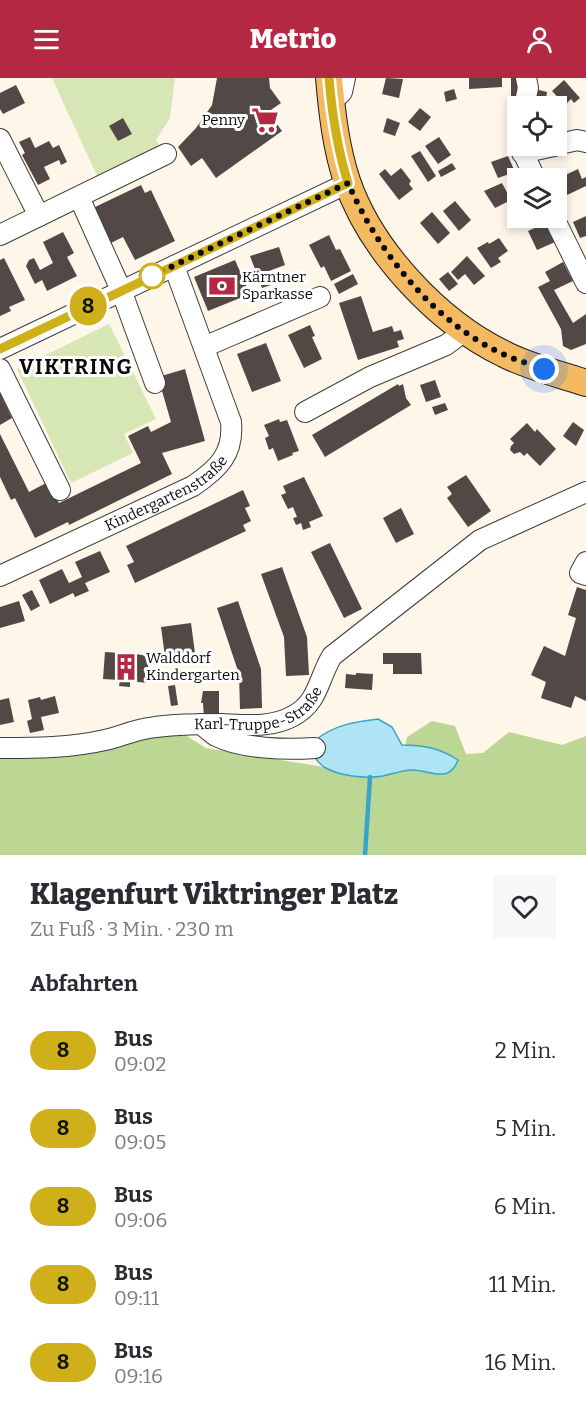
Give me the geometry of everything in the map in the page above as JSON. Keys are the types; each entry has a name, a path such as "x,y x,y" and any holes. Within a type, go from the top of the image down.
{"main road":[{"path":"330,90 340,156 348,183 361,213 399,270 440,311 465,331 506,355 585,381"}],"street":[{"path":"330,90 342,92 345,78"},
{"path":"526,78 528,88 526,96"},
{"path":"0,139 39,216"},
{"path":"567,143 586,142"},
{"path":"0,235 166,154"},
{"path":"0,349 348,183"},
{"path":"79,197 121,290 155,383"},
{"path":"559,228 586,283"},
{"name":"Kindergartenstraße","path":"0,576 193,486 219,464 230,448 231,422 174,266"},
{"path":"204,347 320,297"},
{"path":"305,412 370,377 446,345 465,331"},
{"path":"0,369 60,490"},
{"name":"Karl-Truppe-Straße","path":"0,748 47,748 104,741 147,728 201,724 264,724 279,722 294,716 306,707 316,694 326,665 332,656 480,540 586,492"},
{"path":"586,562 580,573 586,575"},
{"path":"201,724 216,736 242,744 293,750 315,748"}],"green space":[{"path":"52,78 175,78 170,118 156,140 162,153 98,178"},
{"path":"109,324 156,419 124,434 133,453 71,483 17,369"},
{"path":"432,721 455,726 466,754 483,753 509,732 562,745 586,736 586,855 0,855 0,758 40,757 179,731 206,748 324,767 343,774 401,764 407,737"}],"water":[{"path":"378,719 392,727 402,745 438,750 458,760 454,768 444,774 410,770 376,777 360,777 330,770 314,757 314,741 329,731 360,721"}],"building":[{"path":"217,78 269,78 270,88 281,103 268,112 282,131 216,178 202,158 191,166 178,147 196,128 212,105"},
{"path":"386,78 403,79 399,98 382,94"},
{"path":"469,78 502,78 502,87 469,89"},
{"path":"511,78 521,78 520,96 511,96"},
{"path":"564,80 580,98 574,103 571,99 567,103 567,96 557,96 552,91"},
{"path":"16,85 25,103 3,114 0,109 0,93"},
{"path":"454,89 457,99 446,102 444,92"},
{"path":"535,89 547,92 546,96 534,96"},
{"path":"420,108 431,117 420,131 408,122"},
{"path":"123,118 132,134 118,141 109,126"},
{"path":"387,118 400,123 395,136 383,132"},
{"path":"30,137 35,148 49,141 53,148 59,145 67,162 61,165 59,160 44,167 50,179 38,185 22,155 25,153 19,142"},
{"path":"439,137 451,155 438,164 425,146"},
{"path":"420,151 436,176 428,182 411,156"},
{"path":"508,156 513,168 507,168 507,175 498,178 491,162"},
{"path":"452,163 456,169 441,177 438,171"},
{"path":"401,168 411,181 409,184 413,189 399,200 379,174 385,169 391,176"},
{"path":"578,169 582,179 586,177 586,186 567,195 567,174"},
{"path":"502,183 507,192 507,202 495,208 484,191"},
{"path":"141,185 145,193 151,190 175,241 135,260 123,237 111,243 93,208"},
{"path":"455,201 471,220 459,231 443,211"},
{"path":"432,212 450,233 438,244 420,223"},
{"path":"586,216 586,236 580,238 573,222"},
{"path":"535,228 548,228 555,242 537,250 528,231"},
{"path":"63,232 74,253 67,257 77,276 47,291 42,280 35,284 26,266 29,260 34,258 40,270 53,263 43,242"},
{"path":"329,235 336,250 340,249 351,271 331,281 324,266 321,268 309,245"},
{"path":"499,238 508,251 498,258 501,262 491,268 477,248"},
{"path":"279,247 285,265 269,271 274,284 262,288 250,256"},
{"path":"467,256 485,276 474,285 465,274 458,280 451,272"},
{"path":"4,258 25,300 9,307 11,311 0,316 0,260"},
{"name":"Kärntner Sparkasse","path":"235,260 250,294 208,311 194,277"},
{"path":"563,262 573,281 554,290 573,323 586,314 586,344 571,350 563,346 561,329 538,287 550,281 545,272"},
{"path":"448,272 458,284 449,291 439,279"},
{"path":"353,274 358,284 339,294 334,284"},
{"path":"361,296 373,332 392,326 394,332 401,330 404,339 397,341 399,347 358,360 339,303"},
{"path":"310,325 315,336 312,337 322,359 304,368 288,335"},
{"path":"266,343 281,381 252,392 237,354"},
{"path":"185,369 205,441 162,453 172,474 69,525 68,522 35,538 15,498 11,500 0,477 0,434 29,492 48,482 59,503 141,463 128,436 148,426 151,432 171,422 158,377"},
{"path":"435,380 441,397 426,402 420,385"},
{"path":"398,384 399,386 403,384 406,398 411,405 325,457 312,435"},
{"path":"0,393 12,418 0,425"},
{"path":"445,403 448,410 435,415 432,407"},
{"path":"279,419 280,422 287,420 299,451 278,461 273,448 269,450 265,438 269,436 264,425"},
{"path":"573,422 584,430 576,446 563,436"},
{"path":"527,423 535,432 537,429 556,449 540,466 527,453 524,456 520,452 514,454 510,450 514,443 510,439"},
{"path":"466,475 491,511 468,527 447,498 452,494 447,487"},
{"path":"304,477 323,516 309,522 311,527 303,530 301,523 296,525 293,518 297,517 293,507 288,509 281,495 286,493 283,486"},
{"path":"243,490 250,506 245,508 251,521 243,525 246,531 135,583 127,565 134,562 126,546"},
{"path":"401,508 414,534 396,543 383,518"},
{"path":"330,543 362,609 344,618 311,552"},
{"path":"100,551 110,572 85,583 89,591 75,597 73,593 50,604 39,580 62,569 69,583 82,577 75,562"},
{"path":"282,567 307,637 309,675 286,676 284,637 261,574"},
{"path":"577,587 586,590 586,701 575,696 571,708 541,698 546,682 531,675 544,646 565,656 576,618 568,615"},
{"path":"32,590 40,606 31,611 22,595"},
{"path":"19,601 25,621 0,628 0,607"},
{"path":"238,601 261,669 262,708 240,709 239,674 217,608"},
{"path":"191,623 195,653 165,657 161,627"},
{"name":"Walddorf Kindergarten","path":"105,652 149,656 147,683 130,681 130,687 119,686 120,680 103,679"},
{"path":"383,653 421,653 422,674 393,674 393,664 383,664"},
{"path":"356,673 373,674 372,690 345,688 346,674 356,675"},
{"path":"175,685 178,705 171,706 168,686"},
{"path":"203,691 219,691 219,717 204,718 203,703 201,703"},
{"path":"55,696 59,713 41,717 44,730 30,733 27,721 32,719 28,700 40,697 41,700"},
{"path":"9,698 14,722 0,725 0,700"}],"waterway":[{"path":"365,855 370,777"}],"bus line":[{"name":"8","path":"0,349 348,183 332,113 329,78"}],"place":[{"name":"Penny","path":"265,120"},
{"name":"Kärntner Sparkasse","path":"222,286"},
{"name":"Walddorf Kindergarten","path":"126,667"}],"district":[{"name":"VIKTRING","path":"76,367"}],"route":[{"path":"152,276 348,183 361,213 378,241 413,286 440,311 485,344 506,355 544,369"}]}
